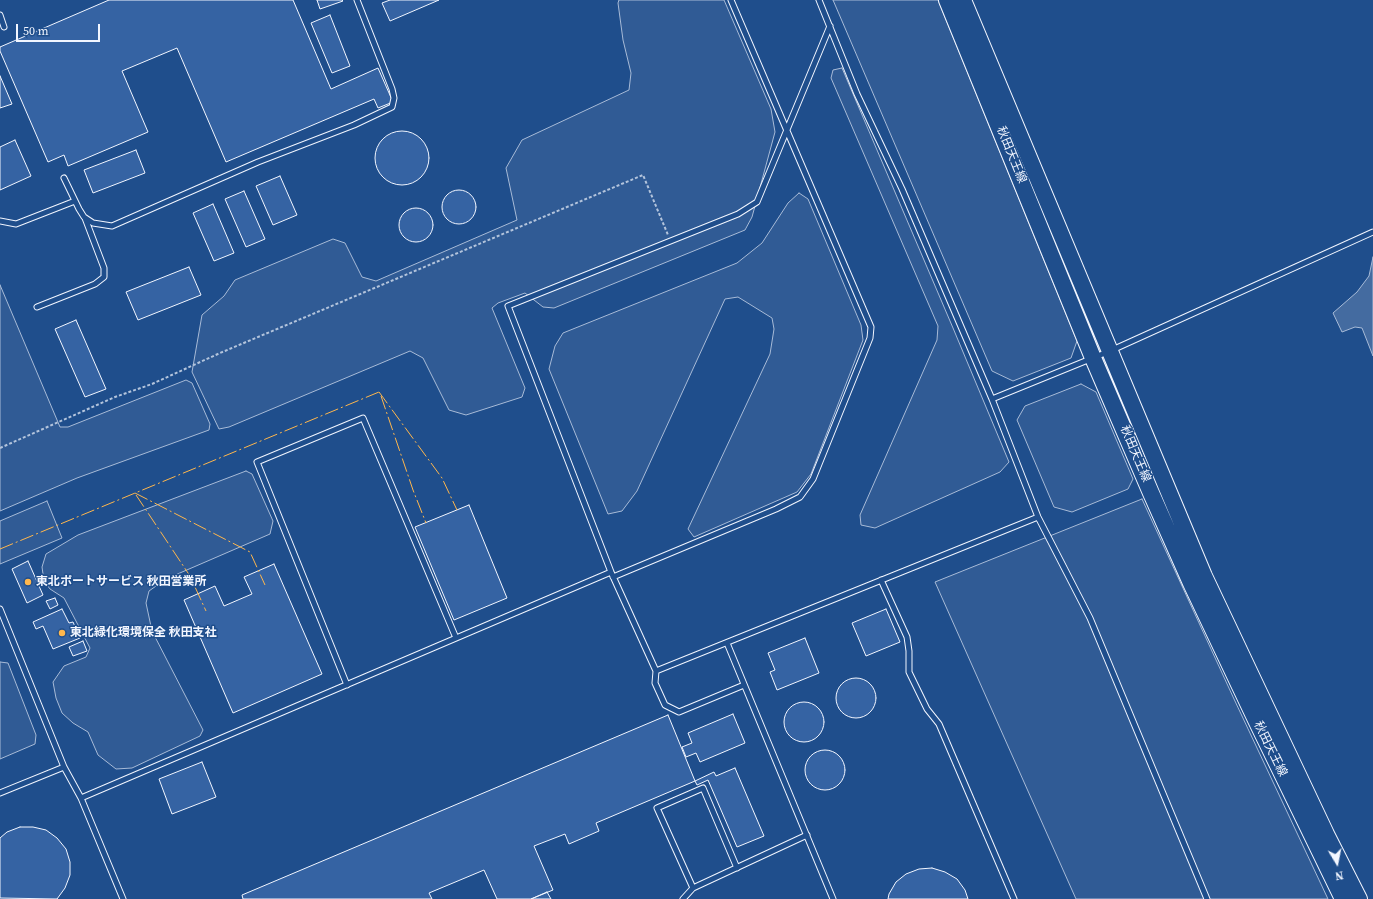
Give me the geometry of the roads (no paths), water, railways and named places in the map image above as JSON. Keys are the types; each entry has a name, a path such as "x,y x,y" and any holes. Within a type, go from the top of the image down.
{"main road":[{"name":"秋田天王線","path":"947,0 1093,358 1191,583 1343,899"},
{"name":"秋田天王線","path":"963,0 1204,576 1300,780 1359,899"}],"lane":[{"path":"84,217 93,223 112,226 258,162 354,125 392,107 394,98 392,89 357,0"},
{"path":"81,798 456,638 776,509 800,497 813,479 870,338 871,327 731,0"},
{"path":"819,0 858,94 902,189 992,399 1038,517 1090,618 1207,899"},
{"path":"0,15 4,27"},
{"path":"744,685 679,712 665,705 655,682 656,671 612,575 508,306 738,214 757,202 830,26"},
{"path":"37,307 95,284 104,278 104,268 84,217 64,178"},
{"path":"0,221 16,224 75,201"},
{"path":"992,399 1110,351 1373,232"},
{"path":"347,685 257,462 363,418 456,638"},
{"path":"656,671 1038,517"},
{"path":"882,580 907,637 909,672 927,709 939,724 1014,899"},
{"path":"0,609 64,767 81,798 124,899"},
{"path":"727,643 833,899"},
{"path":"0,793 64,767"},
{"path":"693,888 657,808 703,788 738,868"},
{"path":"683,899 693,888 807,835"}],"place":[{"name":"東北ポートサービス 秋田営業所","path":"28,582"},
{"name":"東北緑化環境保全 秋田支社","path":"62,633"}]}
